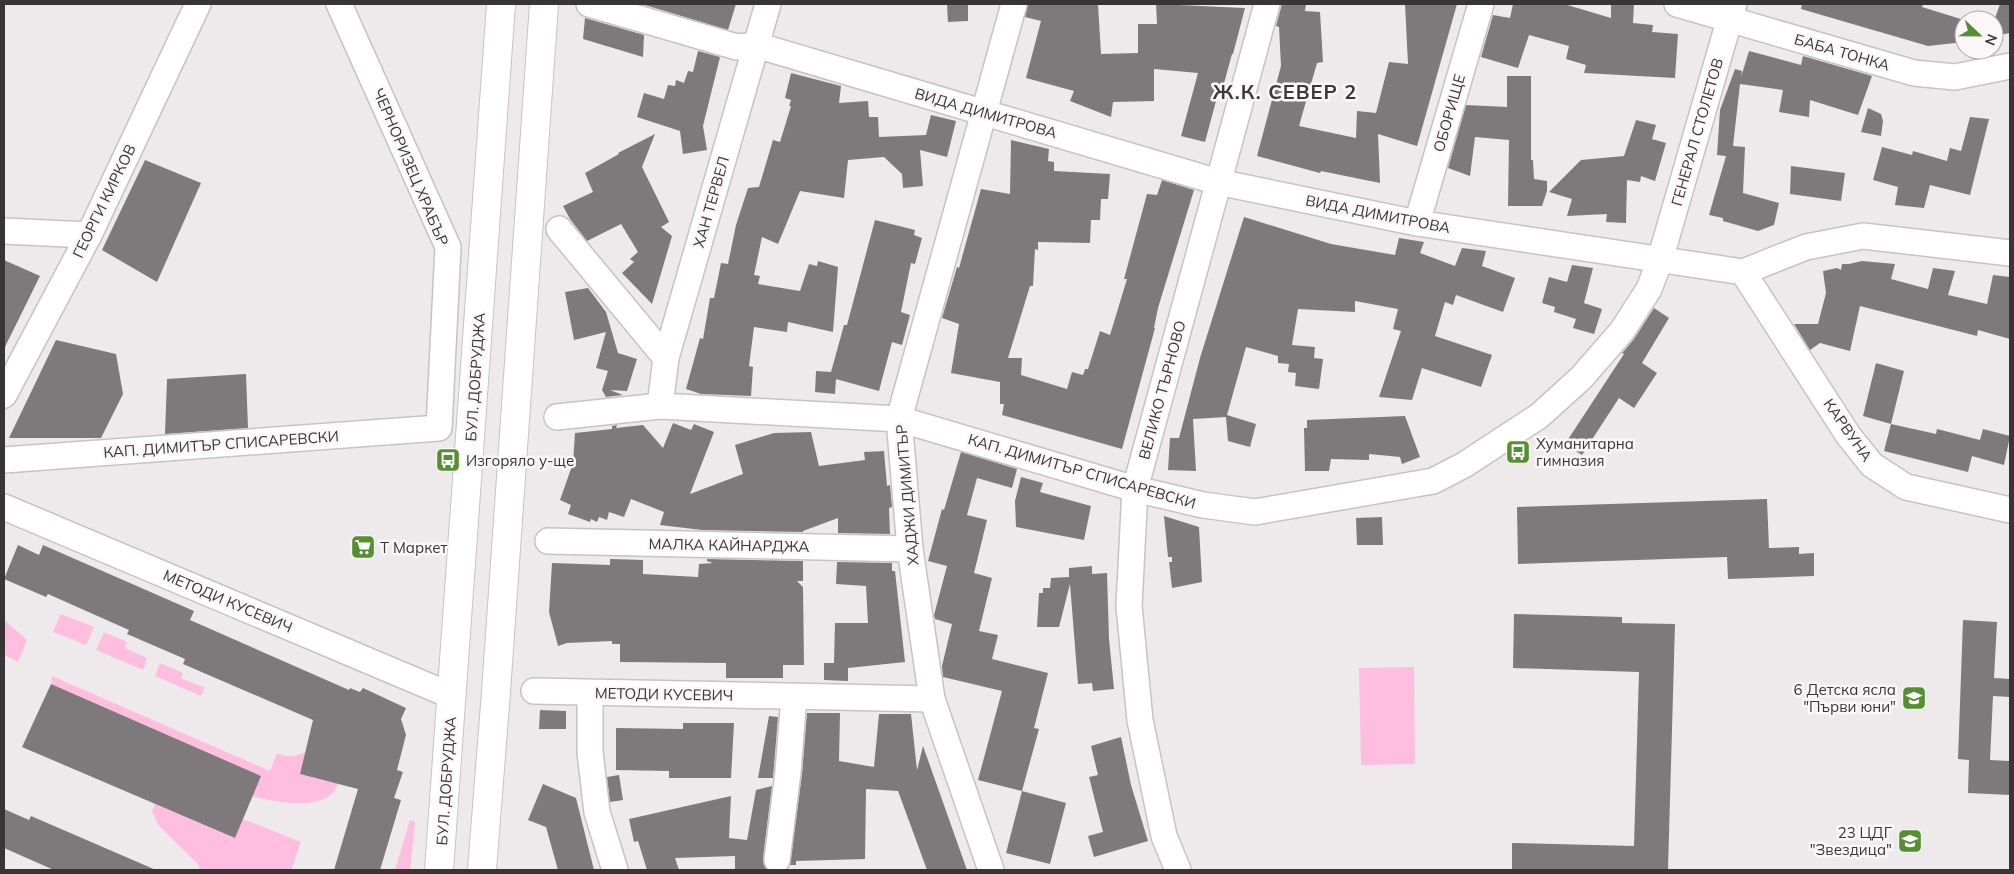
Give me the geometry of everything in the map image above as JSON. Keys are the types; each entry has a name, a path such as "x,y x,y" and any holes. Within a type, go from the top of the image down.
{"main road":[{"path":"482,870 497,682 544,4"},
{"name":"БУЛ. ДОБРУДЖА","path":"439,870 499,10"}],"street":[{"name":"ГЕОРГИ КИРКОВ","path":"4,396 89,235 198,4"},
{"name":"ЧЕРНОРИЗЕЦ ХРАБЪР","path":"339,4 448,247 439,428"},
{"path":"589,4 737,47 756,46"},
{"name":"ХАН ТЕРВЕЛ","path":"660,406 666,358 768,4"},
{"name":"ХАДЖИ ДИМИТЪР","path":"991,870 932,698 910,548 899,419 1014,4"},
{"name":"ВЕЛИКО ТЪРНОВО","path":"1178,870 1164,836 1140,720 1129,606 1135,489 1267,4"},
{"name":"ОБОРИЩЕ","path":"1417,223 1481,4"},
{"name":"БАБА ТОНКА","path":"1677,4 1731,11 1914,73 1955,77 2010,66"},
{"name":"ГЕНЕРАЛ СТОЛЕТОВ","path":"1660,260 1731,11"},
{"name":"ВИДА ДИМИТРОВА","path":"756,46 1218,182 1417,223 1744,272"},
{"path":"559,229 666,358"},
{"path":"4,231 89,235"},
{"path":"1744,272 1806,247 1863,236 2010,254"},
{"name":"КАП. ДИМИТЪР СПИСАРЕВСКИ","path":"557,417 660,406 899,419 1135,489 1202,505 1255,512 1433,482 1464,465 1539,416 1581,378 1622,331 1650,289 1660,260"},
{"name":"КАРВУНА","path":"1744,272 1848,436 1872,466 1906,487 2010,510"},
{"name":"КАП. ДИМИТЪР СПИСАРЕВСКИ","path":"4,460 439,428"},
{"name":"МЕТОДИ КУСЕВИЧ","path":"4,506 452,696"},
{"name":"МАЛКА КАЙНАРДЖА","path":"548,540 910,548"},
{"name":"МЕТОДИ КУСЕВИЧ","path":"534,691 932,698"},
{"path":"590,693 590,752 598,812 615,870"},
{"path":"777,860 788,772 794,696"}],"shaded area":[{"path":"61,614 94,627 86,645 53,632"},
{"path":"4,620 27,640 18,662 4,655"},
{"path":"104,632 127,642 125,648 147,658 143,670 96,650"},
{"path":"160,663 183,673 181,678 205,688 201,696 155,676"},
{"path":"1414,667 1415,764 1361,765 1359,668"},
{"path":"52,676 270,771 277,753 292,756 306,752 300,774 331,782 346,756 339,783 328,797 308,803 272,801 252,796 260,776 51,684"},
{"path":"155,804 235,838 243,819 301,842 291,870 200,870 197,863 159,826 152,811"},
{"path":"410,820 415,822 410,870 395,870"}],"building":[{"path":"645,4 736,4 728,30"},
{"path":"947,4 968,4 968,21 948,22"},
{"path":"1028,4 1098,4 1101,54 1138,53 1138,24 1157,24 1156,4 1245,8 1233,54 1223,87 1220,86 1205,142 1181,136 1198,73 1154,69 1154,101 1113,102 1111,117 1070,101 1074,91 1026,78 1041,21 1025,17"},
{"path":"1282,4 1306,4 1305,11 1320,12 1323,62 1317,63 1299,126 1356,138 1357,111 1376,113 1389,62 1408,64 1405,4 1457,4 1417,146 1378,134 1380,183 1321,171 1320,173 1257,156 1281,66 1279,27 1276,26"},
{"path":"1513,4 1564,4 1611,18 1611,4 1634,4 1633,23 1653,25 1652,32 1678,34 1675,78 1584,73 1586,65 1566,59 1569,46 1529,35 1518,68 1481,57 1493,15 1510,18"},
{"path":"1802,4 1923,4 1922,7 1954,17 1954,43 1928,46 1801,9"},
{"path":"2000,4 2010,4 2010,33 2004,34 2004,10 1998,10"},
{"path":"585,18 644,35 643,57 583,39"},
{"path":"698,51 720,57 703,126 707,150 683,154 680,131 637,117 644,93 664,99 668,85 675,86 676,80 684,83 688,71 693,72"},
{"path":"1749,51 1801,65 1803,56 1872,76 1858,115 1810,100 1809,117 1779,112 1783,90 1740,84 1733,146 1745,147 1743,193 1779,203 1774,225 1758,231 1709,215 1726,156 1717,155 1720,110 1735,69 1742,71 1741,77"},
{"path":"791,73 841,86 839,103 868,101 869,117 878,117 879,137 926,135 931,115 956,121 947,157 920,150 923,186 903,188 902,174 884,157 848,160 844,198 800,191 778,244 762,237 754,275 760,276 758,284 800,291 809,264 817,266 818,261 838,267 833,332 788,322 787,332 754,327 749,366 753,367 751,396 701,394 686,389 700,338 703,339 710,298 714,298 721,263 728,264 736,225 748,188 759,187 773,140 780,142 791,106 789,106 791,100 785,98"},
{"path":"1507,76 1531,76 1531,160 1533,160 1534,179 1547,181 1547,191 1542,206 1508,206 1509,140 1475,137 1470,176 1448,168 1466,105 1507,107"},
{"path":"1868,108 1881,114 1883,121 1881,136 1861,132"},
{"path":"1970,117 1989,119 1970,195 1930,185 1924,208 1895,205 1898,187 1873,180 1882,147 1912,155 1913,151 1947,161 1950,148 1961,151"},
{"path":"1636,120 1656,125 1652,139 1666,143 1655,181 1641,176 1640,182 1627,180 1626,223 1606,222 1607,214 1567,216 1572,199 1549,192 1581,160 1624,156"},
{"path":"655,134 642,167 669,222 661,227 672,236 652,304 622,273 634,262 630,259 638,252 621,224 587,241 570,219 563,206 593,192 585,173"},
{"path":"1011,140 1049,149 1048,161 1054,162 1054,171 1110,174 1108,199 1101,199 1100,220 1091,220 1090,243 1038,242 1038,250 1035,249 1033,286 1030,286 1008,358 1022,358 1021,375 1067,389 1072,372 1083,375 1085,369 1088,369 1100,331 1110,335 1127,279 1124,279 1147,194 1157,195 1162,180 1194,190 1158,308 1155,328 1122,449 1002,415 1004,404 1000,404 1000,382 951,373 959,324 942,318 957,267 959,268 981,189 1010,194"},
{"path":"145,160 201,183 157,282 102,250"},
{"path":"1791,166 1845,173 1841,201 1790,194"},
{"path":"1244,217 1331,244 1395,255 1399,238 1424,242 1420,253 1455,266 1462,248 1486,251 1482,266 1515,278 1503,312 1456,295 1453,305 1445,302 1435,336 1492,355 1481,387 1422,368 1412,400 1379,397 1401,331 1393,329 1398,309 1355,301 1355,312 1298,309 1292,345 1315,347 1314,358 1323,359 1319,389 1295,386 1296,373 1288,372 1289,364 1278,363 1278,356 1246,347 1227,415 1256,424 1250,447 1228,441 1226,417 1193,419 1196,471 1168,470 1170,438 1179,438 1200,358"},
{"path":"875,220 915,230 914,235 922,238 915,264 911,263 901,312 910,315 902,345 892,342 879,391 836,379 835,394 815,392 816,371 831,372 844,325 847,325"},
{"path":"4,260 40,276 4,349"},
{"path":"1862,261 1895,264 1891,279 1928,289 1933,268 1955,271 1948,295 1987,304 1993,275 2010,277 2010,339 1978,330 1977,336 1860,306 1850,351 1820,343 1810,350 1794,324 1818,324 1826,293 1823,271 1837,268 1841,270 1842,264"},
{"path":"1572,265 1593,268 1584,303 1602,309 1594,334 1573,328 1576,319 1554,312 1555,307 1542,303 1549,277 1567,282"},
{"path":"588,288 606,312 618,353 637,359 627,391 610,390 623,395 606,397 602,390 608,371 596,368 606,332 574,340 565,292"},
{"path":"1654,308 1669,318 1642,363 1657,373 1634,408 1619,398 1582,455 1565,444 1624,354 1622,353 1634,339"},
{"path":"56,340 116,354 123,394 101,438 9,438"},
{"path":"1876,363 1904,371 1891,424 1863,416"},
{"path":"246,374 248,428 165,434 167,379"},
{"path":"1405,416 1420,457 1402,464 1400,457 1369,454 1369,460 1331,459 1329,471 1305,471 1304,428 1307,428 1307,420"},
{"path":"673,423 691,430 694,424 714,432 690,494 743,474 735,445 774,433 811,432 819,466 865,460 864,452 884,451 887,486 890,485 892,507 889,508 890,534 838,533 838,518 803,532 702,530 660,525 664,512 631,499 624,517 609,512 607,520 599,517 597,522 591,519 590,522 568,514 571,505 560,500 573,463 575,433 612,429 612,426 617,425 616,428 643,425 663,448"},
{"path":"1891,424 1936,434 1937,429 1980,440 1983,429 2010,436 2004,465 1972,456 1968,472 1884,451"},
{"path":"961,452 1017,469 1012,488 977,478 967,515 987,520 974,573 992,578 979,631 998,635 992,659 1048,673 1034,728 1039,729 1022,791 978,780 1002,691 943,677 942,666 952,624 935,619 934,615 947,566 928,561 942,509 944,510"},
{"path":"1021,477 1043,483 1040,492 1091,506 1084,540 1016,527 1015,501"},
{"path":"1767,499 1769,548 1799,547 1799,554 1814,553 1814,576 1728,579 1727,557 1518,564 1517,507"},
{"path":"1164,516 1199,527 1202,582 1172,588 1169,562 1172,562 1172,557 1168,557"},
{"path":"1382,517 1383,545 1357,545 1356,518"},
{"path":"18,545 39,555 43,545 194,611 190,620 349,690 350,688 360,692 363,688 406,708 401,719 406,735 397,770 403,772 394,798 401,800 380,870 334,870 358,789 300,774 313,720 183,664 185,659 127,634 129,630 48,594 46,597 4,579"},
{"path":"610,559 643,560 643,574 698,577 699,564 713,563 707,561 707,559 803,561 803,581 797,581 803,587 804,665 783,665 783,678 726,678 726,663 620,662 620,644 612,644 612,641 567,643 558,646 549,612 552,563 610,565"},
{"path":"837,562 892,563 892,571 895,571 905,662 848,668 848,681 824,680 824,663 834,663 835,623 868,623 866,586 836,584"},
{"path":"1092,566 1092,574 1107,573 1109,639 1114,689 1093,691 1092,683 1078,684 1070,584 1059,627 1037,627 1039,593 1043,593 1043,588 1050,588 1051,578 1069,577 1069,568"},
{"path":"1514,614 1622,617 1622,623 1675,624 1668,870 1512,870 1512,843 1634,846 1639,672 1513,668"},
{"path":"1963,620 1997,622 1994,678 2010,679 2010,697 1993,696 1990,760 2010,761 2010,795 1968,793 1969,760 1958,759"},
{"path":"51,684 261,776 235,838 22,747"},
{"path":"540,710 566,711 566,729 539,729"},
{"path":"807,713 840,713 839,761 874,767 879,714 911,714 917,770 923,746 967,870 927,870 898,791 866,789 865,859 796,861 796,865 790,865 802,774"},
{"path":"769,716 778,717 773,778 758,778"},
{"path":"683,723 734,723 731,778 669,778 669,771 616,770 616,728 683,729"},
{"path":"1121,737 1131,785 1148,841 1094,857 1088,836 1103,832 1089,777 1098,775 1091,746"},
{"path":"619,775 623,800 610,802 607,777"},
{"path":"543,784 576,798 594,870 558,870 546,827 528,820"},
{"path":"772,786 763,858 767,870 735,870 735,856 675,858 679,870 647,870 638,841 634,842 629,819 731,796 729,838 747,840 756,790"},
{"path":"1022,791 1066,803 1050,864 1006,853"},
{"path":"4,809 29,820 31,816 156,870 54,870 4,848"}],"place":[{"name":"Хуманитарна гимназия","path":"1518,452"},
{"name":"Изгоряло у-ще","path":"448,460"},
{"name":"Т Маркет","path":"363,547"},
{"name":"6 Детска ясла \"Първи юни\"","path":"1914,698"},
{"name":"23 ЦДГ \"Звездица\"","path":"1910,841"}],"district":[{"name":"Ж.К. СЕВЕР 2","path":"1285,91"}]}
